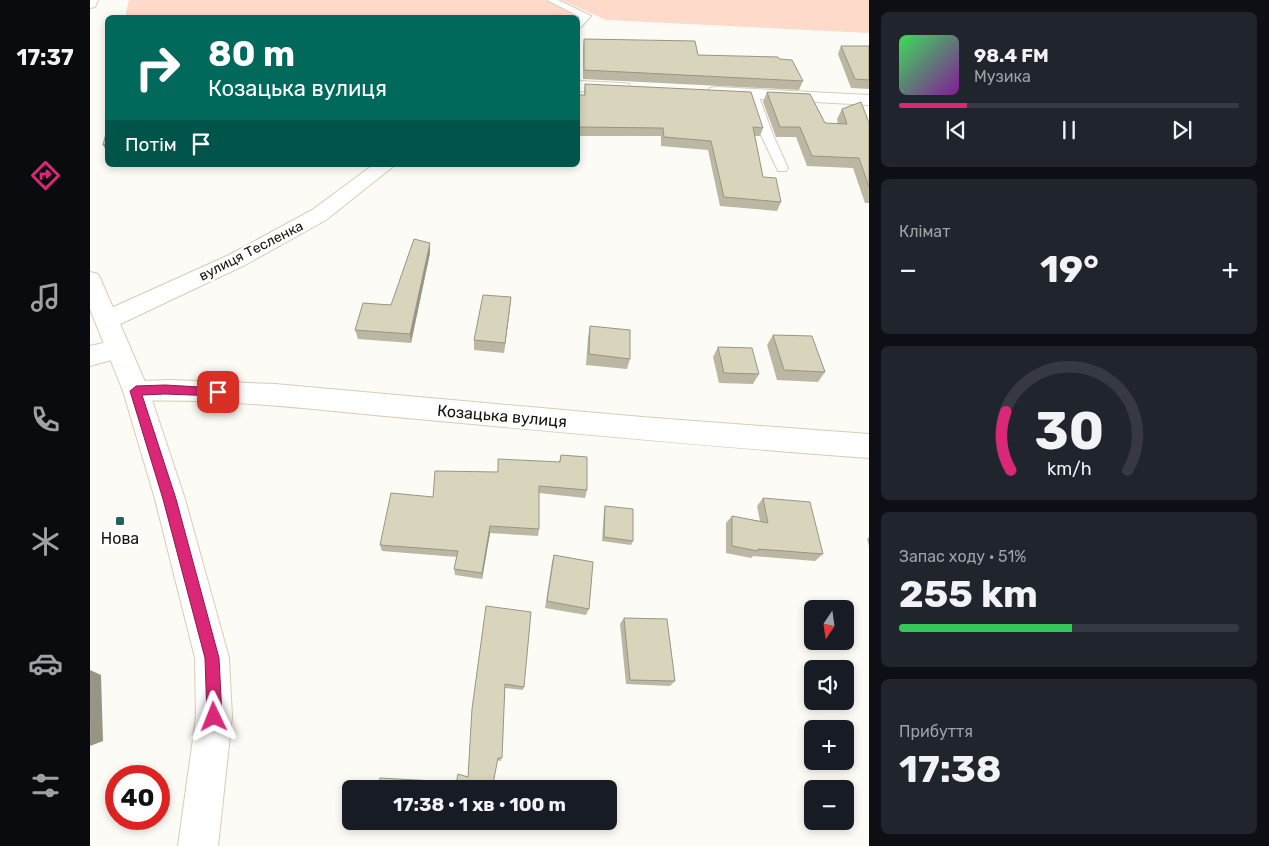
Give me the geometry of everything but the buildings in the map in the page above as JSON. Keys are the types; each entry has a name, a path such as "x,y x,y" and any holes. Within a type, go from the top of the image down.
{"street":[{"path":"90,4 91,0"},
{"path":"580,86 636,88"},
{"path":"704,91 869,100"},
{"name":"вулиця Тесленка","path":"107,320 238,260 319,215 382,167"},
{"path":"90,280 107,320 104,352 136,391 170,499 212,658 214,717 198,846"},
{"name":"Козацька вулиця","path":"136,391 165,389 253,394 869,446"}],"lane":[{"path":"551,0 586,16 580,23"},
{"path":"753,94 767,135 782,168"}],"shaded area":[{"path":"129,0 544,0 573,15 125,15"},
{"path":"561,0 869,0 869,33 606,20"}],"place":[{"name":"Нова","path":"120,521"}],"route":[{"path":"214,717 212,658 170,499 136,391 165,389 218,392"}]}
